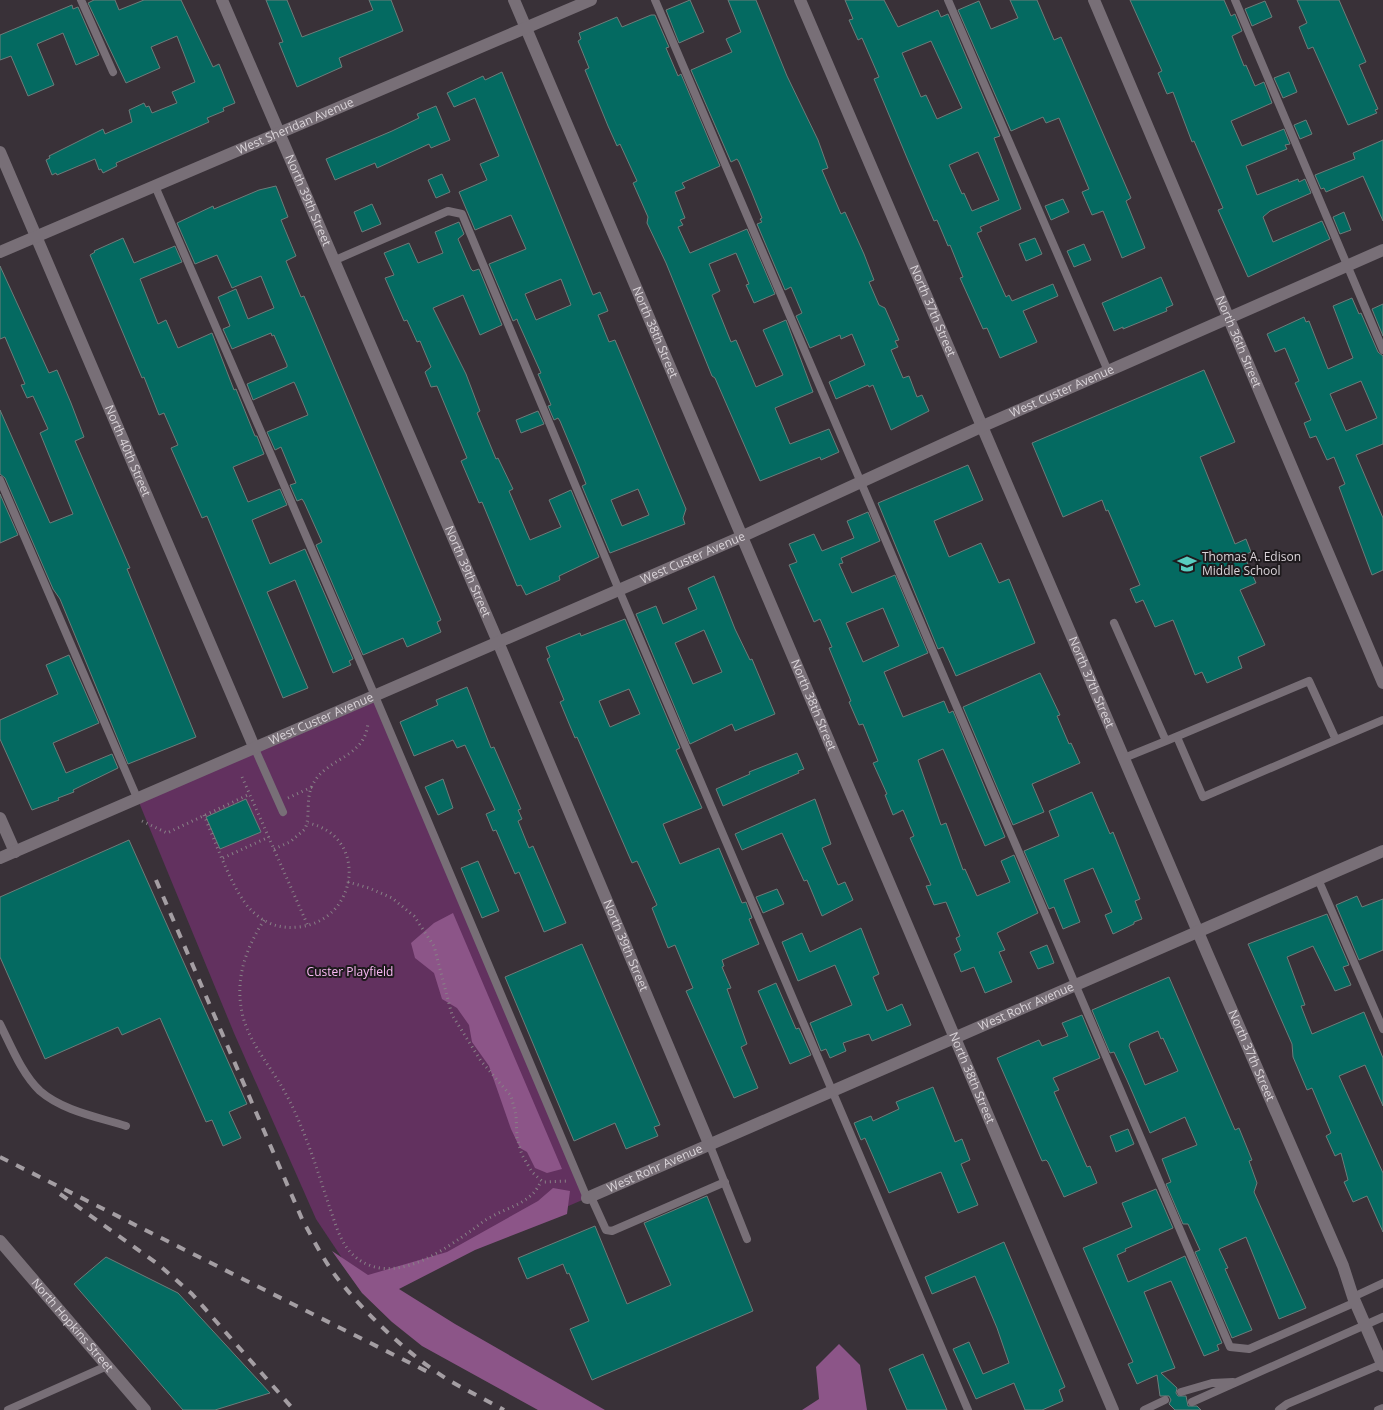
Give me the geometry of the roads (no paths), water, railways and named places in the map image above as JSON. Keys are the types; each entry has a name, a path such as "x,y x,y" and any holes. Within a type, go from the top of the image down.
{"street":[{"name":"North 39th Street","path":"222,0 498,642 710,1146"},
{"name":"North 38th Street","path":"514,0 1113,1410"},
{"name":"West Sheridan Avenue","path":"0,252 591,0"},
{"name":"North 37th Street","path":"800,0 1343,1266 1354,1299 1382,1365"},
{"name":"North 36th Street","path":"1094,0 1383,683"},
{"name":"North 40th Street","path":"0,152 255,749"},
{"name":"West Custer Avenue","path":"0,858 138,800 741,537 983,426 1383,250"},
{"path":"0,818 15,852"},
{"name":"West Rohr Avenue","path":"589,1198 1383,851"},
{"name":"North Hopkins Street","path":"0,1241 145,1410"}],"lane":[{"path":"81,0 113,72"},
{"path":"655,0 1230,1347 1249,1349 1354,1299 1383,1283"},
{"path":"948,0 1108,371"},
{"path":"1235,0 1383,350"},
{"path":"155,186 375,696 579,1178 606,1230 612,1231 724,1182"},
{"path":"333,261 448,211 462,214 619,590 968,1410"},
{"path":"0,480 138,800"},
{"path":"1114,623 1166,741"},
{"path":"1124,758 1309,681 1336,740"},
{"path":"1177,737 1203,797 1383,720"},
{"path":"255,749 283,812"},
{"path":"1318,879 1383,1029"},
{"path":"0,1024 24,1071 40,1091 62,1106 126,1126"},
{"path":"710,1146 747,1239"},
{"path":"1192,1402 1383,1317"},
{"path":"1279,1410 1286,1404 1382,1365"},
{"path":"8,1410 107,1366"},
{"path":"1181,1392 1212,1383 1237,1382"},
{"path":"1144,1410 1165,1400"},
{"path":"1378,1410 1383,1408"}],"railway":[{"path":"156,880 302,1219 320,1253 342,1284 366,1311 406,1349 450,1381 504,1410"},
{"path":"0,1157 432,1374"},
{"path":"60,1194 158,1264 192,1294 294,1410"}],"place":[{"name":"Thomas A. Edison Middle School","path":"1187,564"}],"park label":[{"name":"Custer Playfield","path":"350,972"}]}
